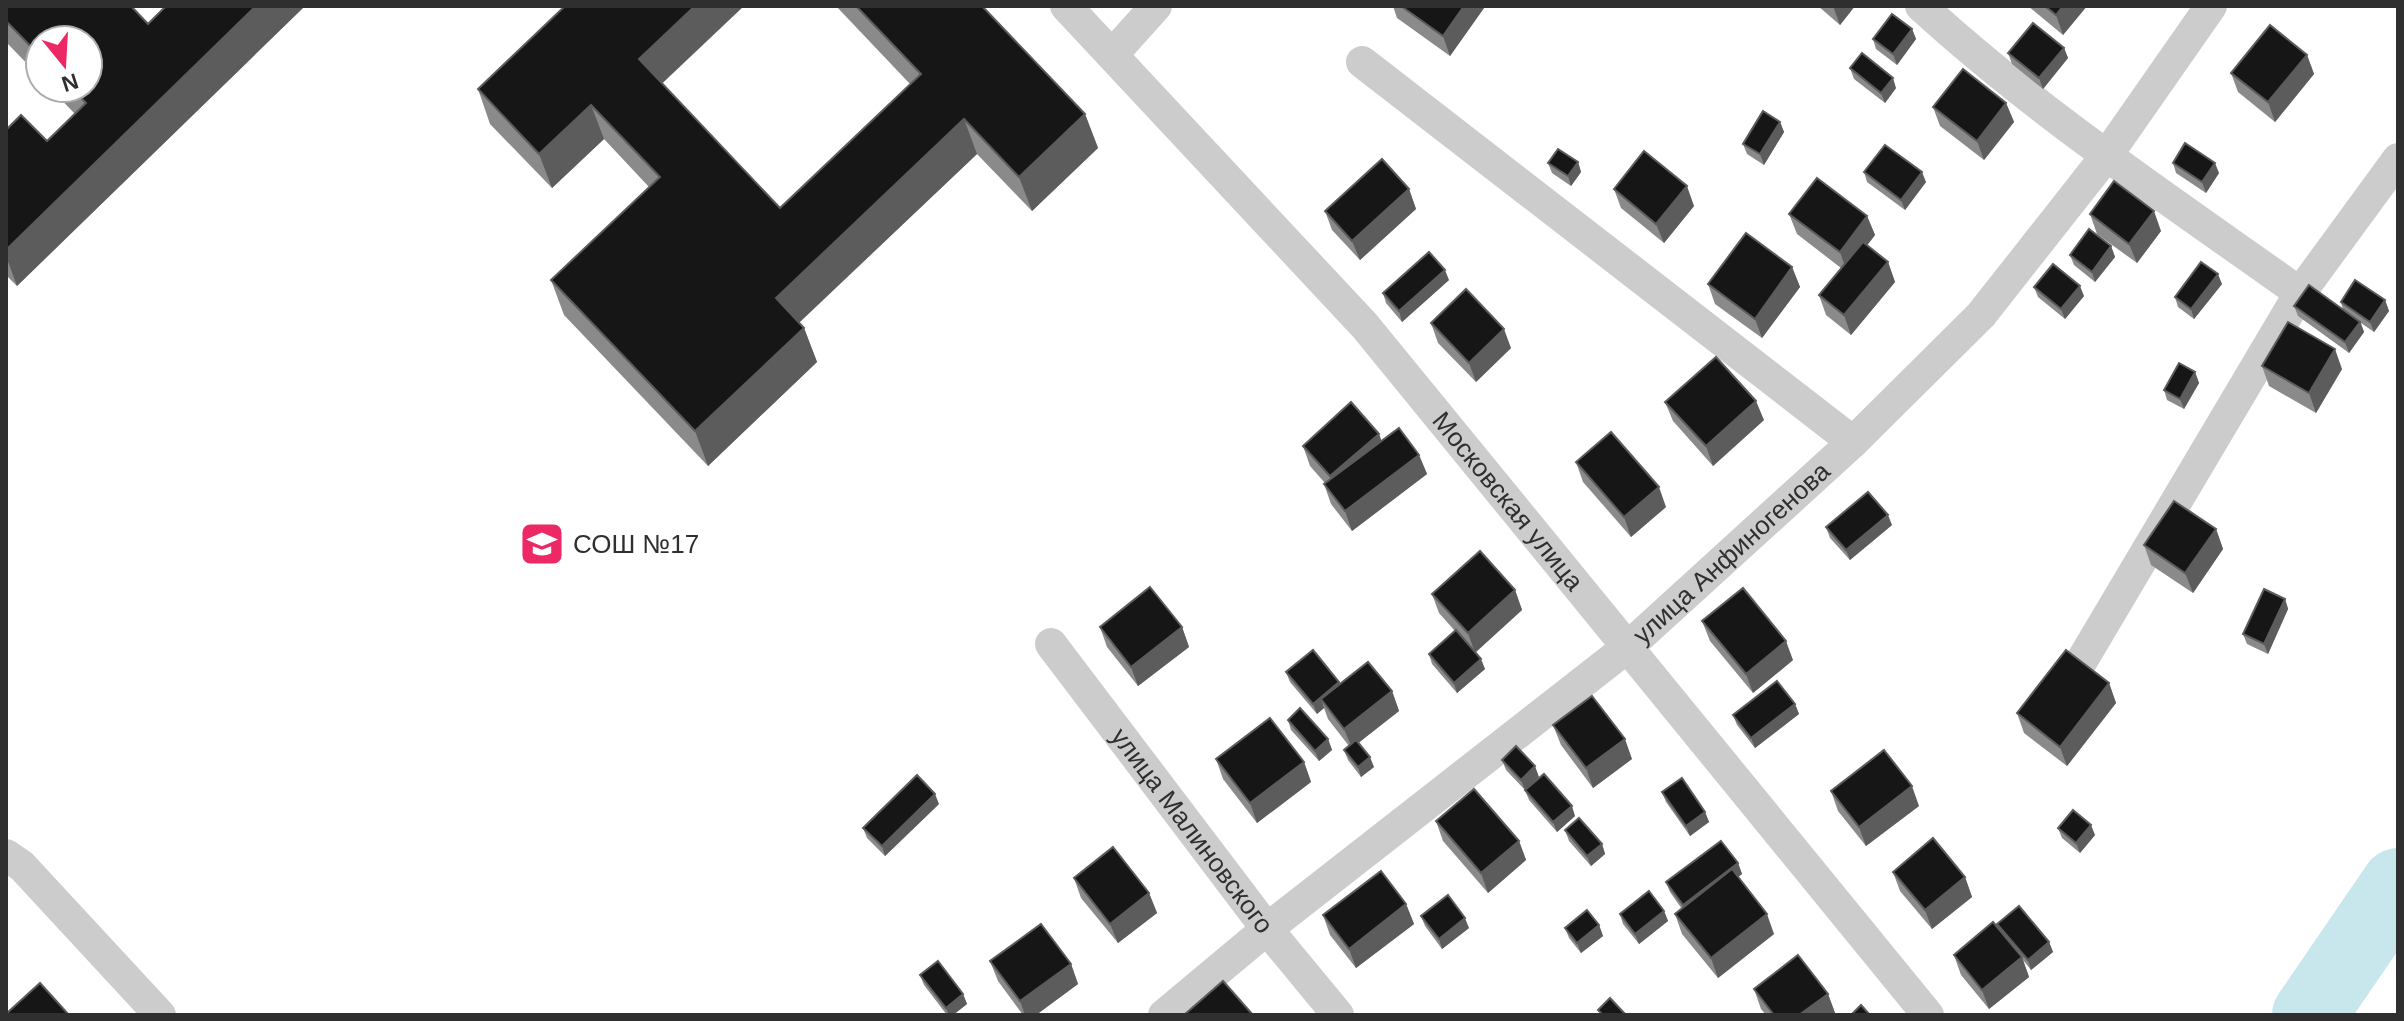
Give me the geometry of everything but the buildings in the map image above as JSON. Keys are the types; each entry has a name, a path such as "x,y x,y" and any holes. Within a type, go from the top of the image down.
{"street":[{"name":"Московская улица","path":"1066,6 1365,326 1928,1015"},
{"path":"1112,55 1156,6"},
{"path":"1921,6 1978,59 2300,293"},
{"name":"улица Анфиногенова","path":"1164,1015 1267,929 1629,646 1853,442 1981,315 2107,155 2211,6"},
{"path":"1362,62 1853,442"},
{"path":"2078,667 2300,293 2398,159"},
{"name":"улица Малиновского","path":"1051,644 1267,929 1338,1015"},
{"path":"6,855 22,866 160,1015"}],"waterway":[{"path":"2309,1015 2398,885"}],"place":[{"name":"СОШ №17","path":"542,544"}]}
